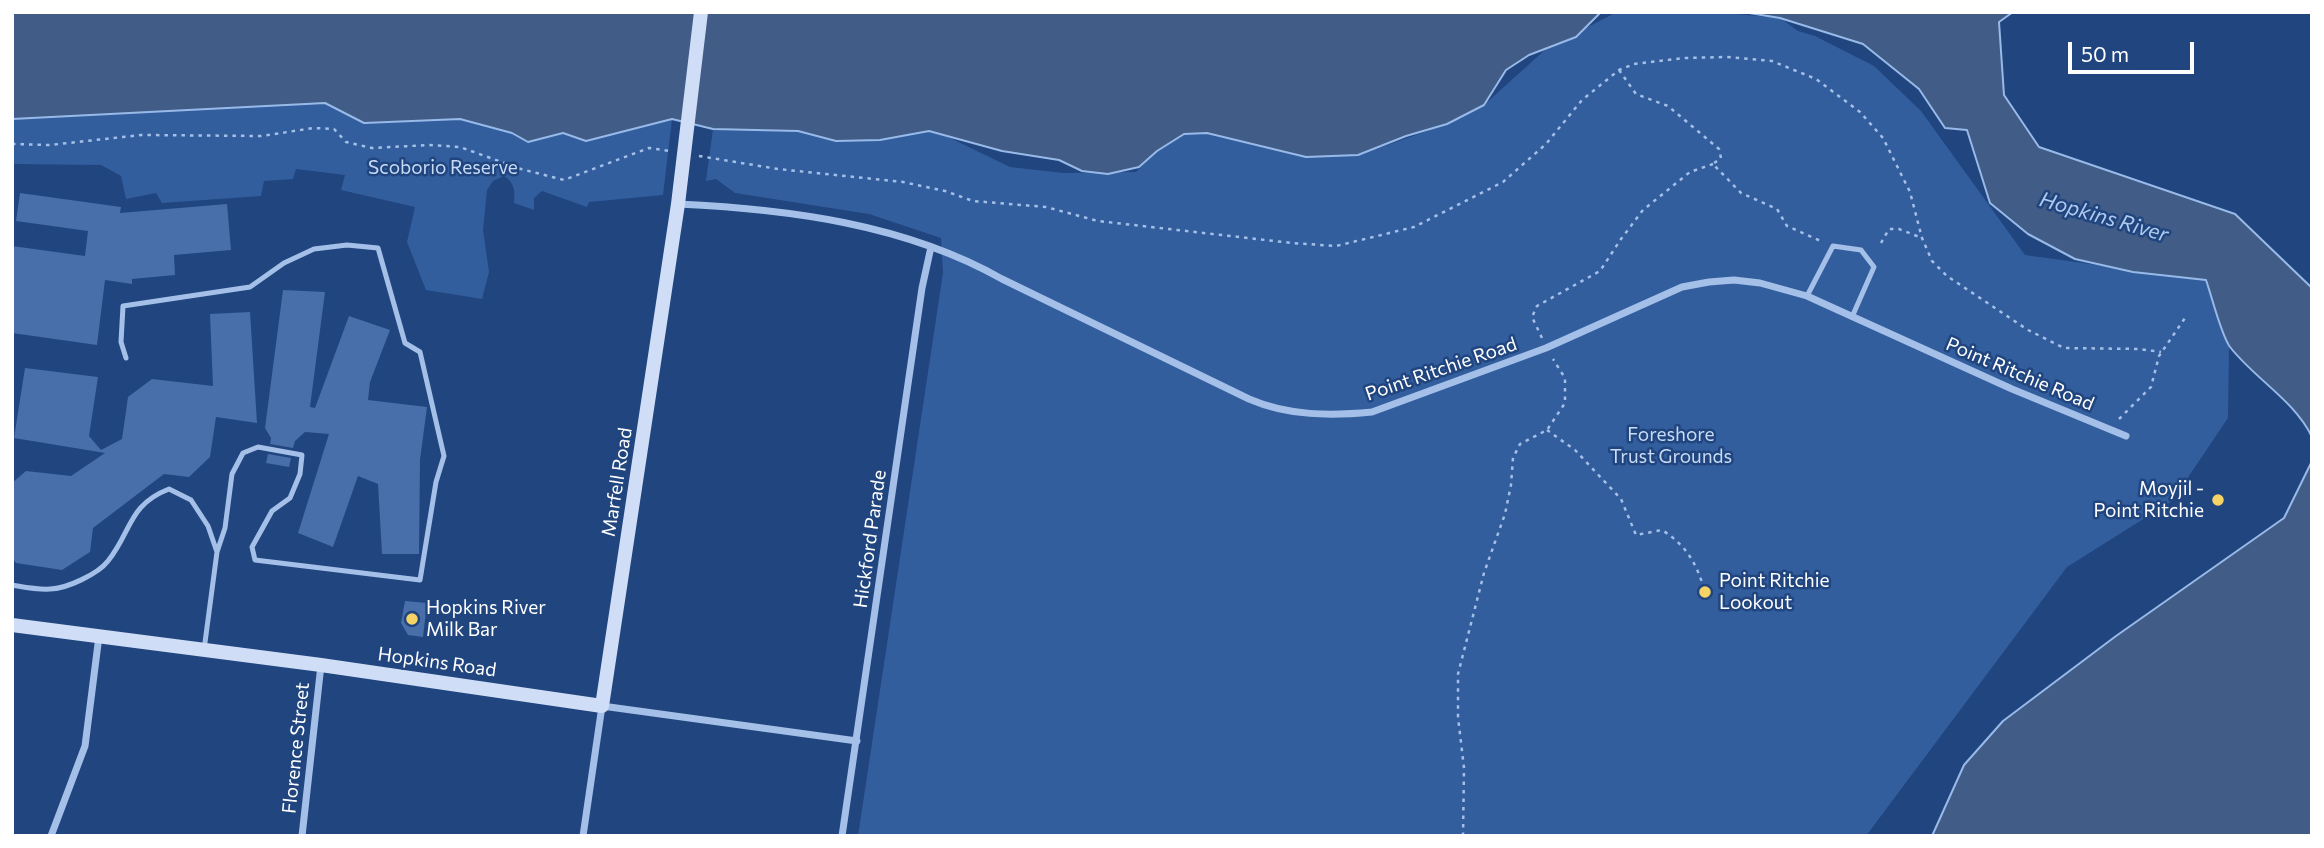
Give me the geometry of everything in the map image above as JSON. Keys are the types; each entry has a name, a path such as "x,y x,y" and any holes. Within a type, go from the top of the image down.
{"street":[{"name":"Marfell Road","path":"583,836 678,204 701,12"},
{"name":"Point Ritchie Road","path":"678,204 806,216 871,229 931,247 967,260 1249,399 1292,412 1323,415 1372,412 1546,348 1666,294 1695,285 1734,280 1760,283 1807,296 2012,389 2126,436"},
{"name":"Hickford Parade","path":"842,836 922,288 931,247"},
{"name":"Hopkins Road","path":"12,625 321,665 856,741"},
{"path":"51,836 85,746 99,635"},
{"name":"Florence Street","path":"302,836 321,665"}],"lane":[{"path":"126,358 121,342 124,306 250,287 284,263 314,249 346,245 378,248 405,343 420,352 444,456 436,482 420,580 256,560 252,547 272,511 290,498 300,474 302,455 258,447 243,453 232,474 225,528 217,552 204,650"},
{"path":"1807,296 1832,246 1861,250 1874,267 1852,317"},
{"path":"12,585 51,590 82,580 107,563 136,512 153,495 169,489 191,500 208,526 217,552"}],"path":[{"path":"12,144 50,145 141,135 261,136 314,128 334,129 346,142 372,148 460,146 521,169 564,180 649,148 778,169 903,182 973,201 1046,207 1098,221 1336,246 1414,227 1503,182 1546,144 1582,100 1619,71 1634,64 1685,58 1727,57 1772,61 1816,79 1860,112 1883,138 1910,192 1922,238 1932,261 1947,276 2028,330 2064,348 2161,352"},
{"path":"1463,836 1464,768 1458,717 1458,674 1485,573 1505,514 1513,458 1520,444 1547,430 1565,403 1565,378 1546,348 1532,317 1537,306 1601,271 1643,210 1690,172 1713,164 1721,158 1719,149 1668,106 1636,94 1619,71"},
{"path":"1713,164 1741,193 1777,208 1787,226 1832,246"},
{"path":"1881,243 1889,229 1899,229 1922,238"},
{"path":"2109,429 2151,387 2161,352 2185,318"},
{"path":"1547,430 1575,450 1621,499 1636,535 1662,530 1680,542 1692,558 1705,592"}],"green space":[{"name":"Foreshore Trust Grounds","path":"1617,12 1713,12 1780,18 1798,31 1815,36 1874,66 1921,111 2025,255 2206,280 2229,346 2228,418 2172,501 2067,567 1866,836 858,836 943,273 941,238 869,214 735,193 716,179 706,181 713,129 798,131 836,141 880,140 929,131 944,135 1010,167 1064,173 1136,172 1157,151 1184,134 1207,133 1306,157 1359,155 1447,124 1484,105 1547,48"},
{"name":"Scoborio Reserve","path":"325,103 364,123 460,119 512,133 528,142 563,133 586,141 672,119 663,195 589,202 587,207 542,191 534,198 534,210 514,203 514,188 504,176 493,181 487,190 483,230 489,272 482,299 426,290 407,242 415,207 341,190 345,175 296,169 293,179 264,181 261,196 162,203 156,193 126,199 121,176 101,165 12,164 12,119"}],"water":[{"path":"12,12 1601,12 1576,37 1529,55 1506,70 1484,105 1447,124 1406,136 1358,155 1306,157 1207,133 1184,134 1157,151 1139,167 1108,174 1082,171 1059,160 1002,151 929,131 880,140 836,141 798,131 713,129 672,119 586,141 563,133 528,142 512,133 460,119 364,123 325,103 12,119"},
{"name":"Hopkins River","path":"1743,12 2013,12 1999,22 2004,95 2039,147 2235,214 2312,288 2312,437 2285,401 2230,347 2206,280 2133,272 2075,259 2028,234 1990,203 1967,130 1945,128 1919,89 1863,44 1780,18"},
{"path":"2312,461 2312,836 1932,836 1964,765 2003,721 2116,636 2284,518"}],"building":[{"path":"20,193 121,207 120,213 227,204 231,250 174,255 175,275 132,279 132,284 105,280 97,345 12,333 12,246 85,256 88,231 16,221"},
{"path":"283,290 325,292 310,407 315,408 349,316 390,330 370,382 368,400 427,407 420,460 419,554 382,554 378,484 358,476 333,547 298,533 329,434 305,432 295,441 293,448 270,444 271,438 265,428"},
{"path":"250,312 257,423 216,417 210,457 189,477 164,474 93,528 90,552 62,570 16,563 12,558 12,483 26,471 71,476 105,453 14,438 25,368 98,377 89,436 101,450 122,439 128,397 152,379 213,386 210,314"},
{"path":"268,454 291,458 289,467 266,463"},
{"path":"405,601 427,603 423,637 408,635 401,623"}],"place":[{"name":"Moyjil - Point Ritchie","path":"2218,500"},
{"name":"Point Ritchie Lookout","path":"1705,592"},
{"name":"Hopkins River Milk Bar","path":"412,619"}]}
